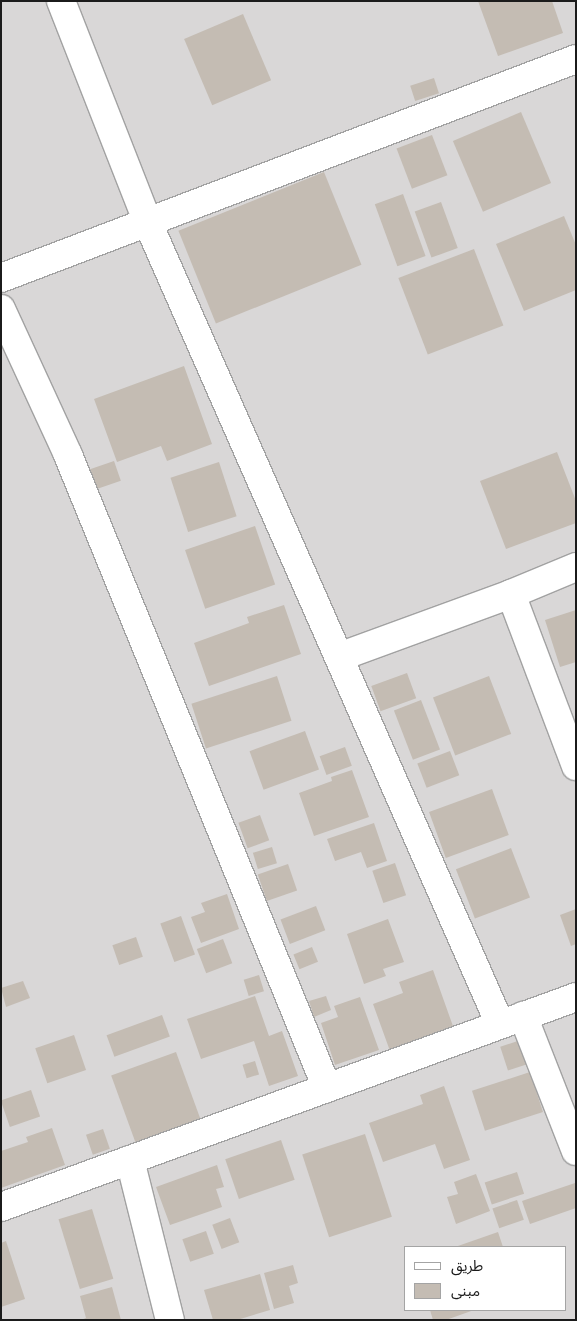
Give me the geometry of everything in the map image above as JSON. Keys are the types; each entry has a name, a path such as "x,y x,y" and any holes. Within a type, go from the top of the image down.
{"street":[{"path":"61,1 148,223 339,657 511,1020 576,1151"},
{"path":"1,278 576,59"},
{"path":"1,309 68,455 327,1088"},
{"path":"339,657 511,594 576,567"},
{"path":"511,594 576,766"},
{"path":"1,1207 576,997"},
{"path":"130,1160 170,1320"}],"shaded area":[{"path":"1,1 576,1 576,1320 1,1320"}],"building":[{"path":"478,1 552,1 563,33 498,56"},
{"path":"243,14 271,80 212,105 184,39"},
{"path":"434,78 439,93 415,101 410,86"},
{"path":"521,112 551,183 483,212 453,141"},
{"path":"432,135 447,175 412,189 397,149"},
{"path":"324,172 361,265 216,324 178,231"},
{"path":"403,194 426,256 397,266 375,204"},
{"path":"441,202 458,248 431,258 415,212"},
{"path":"564,216 576,245 576,290 524,311 496,244"},
{"path":"474,249 503,326 428,355 398,278"},
{"path":"184,366 212,444 167,461 161,446 117,462 94,399"},
{"path":"557,452 576,501 576,523 506,549 480,481"},
{"path":"114,461 121,481 92,491 86,471"},
{"path":"219,462 237,516 188,532 170,478"},
{"path":"255,526 275,585 205,609 185,550"},
{"path":"284,605 301,654 209,686 194,643 249,623 247,617"},
{"path":"576,610 576,662 560,667 545,620"},
{"path":"407,673 416,698 381,711 371,686"},
{"path":"277,676 292,721 206,749 191,704"},
{"path":"489,676 511,734 455,755 433,698"},
{"path":"421,700 440,749 413,760 394,710"},
{"path":"305,731 319,770 264,790 250,751"},
{"path":"345,747 352,766 326,775 320,756"},
{"path":"450,751 459,775 427,788 417,764"},
{"path":"352,770 369,817 314,836 299,793 332,781 331,777"},
{"path":"492,789 509,835 446,858 429,812"},
{"path":"260,815 269,840 248,848 238,823"},
{"path":"374,823 387,861 367,868 361,852 335,861 327,839"},
{"path":"272,847 277,863 258,869 253,853"},
{"path":"511,848 530,897 475,919 456,869"},
{"path":"395,863 406,895 383,903 372,871"},
{"path":"288,864 297,890 267,901 258,874"},
{"path":"227,894 239,929 201,943 191,917 205,912 201,903"},
{"path":"316,906 325,930 290,944 281,920"},
{"path":"576,909 576,944 571,946 560,915"},
{"path":"181,916 195,955 174,962 160,924"},
{"path":"388,919 404,962 383,969 386,976 364,984 347,934"},
{"path":"136,937 143,957 119,965 112,945"},
{"path":"223,939 232,963 206,973 197,949"},
{"path":"312,947 318,962 299,969 293,954"},
{"path":"433,970 454,1029 390,1051 373,1004 403,993 399,982"},
{"path":"259,975 264,991 249,996 244,980"},
{"path":"23,981 30,998 6,1007 1,988"},
{"path":"255,996 269,1036 282,1031 298,1076 269,1086 254,1041 201,1059 187,1019"},
{"path":"326,996 331,1010 314,1017 309,1001"},
{"path":"360,997 379,1050 335,1065 321,1023 338,1017 334,1006"},
{"path":"162,1015 170,1037 114,1057 107,1035"},
{"path":"74,1035 86,1070 47,1083 35,1048"},
{"path":"524,1039 532,1063 508,1071 500,1047"},
{"path":"176,1052 201,1121 136,1144 111,1076"},
{"path":"255,1061 259,1074 247,1078 243,1065"},
{"path":"530,1072 543,1112 485,1131 472,1091"},
{"path":"444,1086 470,1160 444,1169 435,1144 383,1162 369,1123 423,1104 420,1095"},
{"path":"31,1090 40,1116 10,1127 1,1100"},
{"path":"52,1128 65,1165 1,1188 1,1151 28,1142 26,1137"},
{"path":"103,1129 110,1149 93,1155 86,1135"},
{"path":"365,1134 392,1217 329,1237 302,1154"},
{"path":"281,1140 295,1180 239,1199 225,1159"},
{"path":"217,1165 224,1187 216,1189 222,1207 170,1225 156,1187"},
{"path":"517,1172 524,1194 492,1204 485,1183"},
{"path":"476,1174 490,1211 456,1224 447,1197 458,1194 454,1182"},
{"path":"575,1183 576,1208 530,1224 522,1201"},
{"path":"517,1200 524,1220 499,1228 492,1208"},
{"path":"92,1209 113,1279 80,1289 59,1219"},
{"path":"230,1218 239,1242 222,1249 212,1225"},
{"path":"206,1231 214,1254 190,1262 182,1239"},
{"path":"498,1232 503,1246 458,1246"},
{"path":"6,1241 25,1299 1,1307 1,1243"},
{"path":"293,1265 298,1283 289,1286 294,1303 274,1309 264,1273"},
{"path":"260,1274 270,1310 237,1320 213,1320 204,1290"},
{"path":"112,1287 121,1320 81,1320 86,1318 80,1296"},
{"path":"430,1311 471,1311 446,1320 433,1320"}]}
